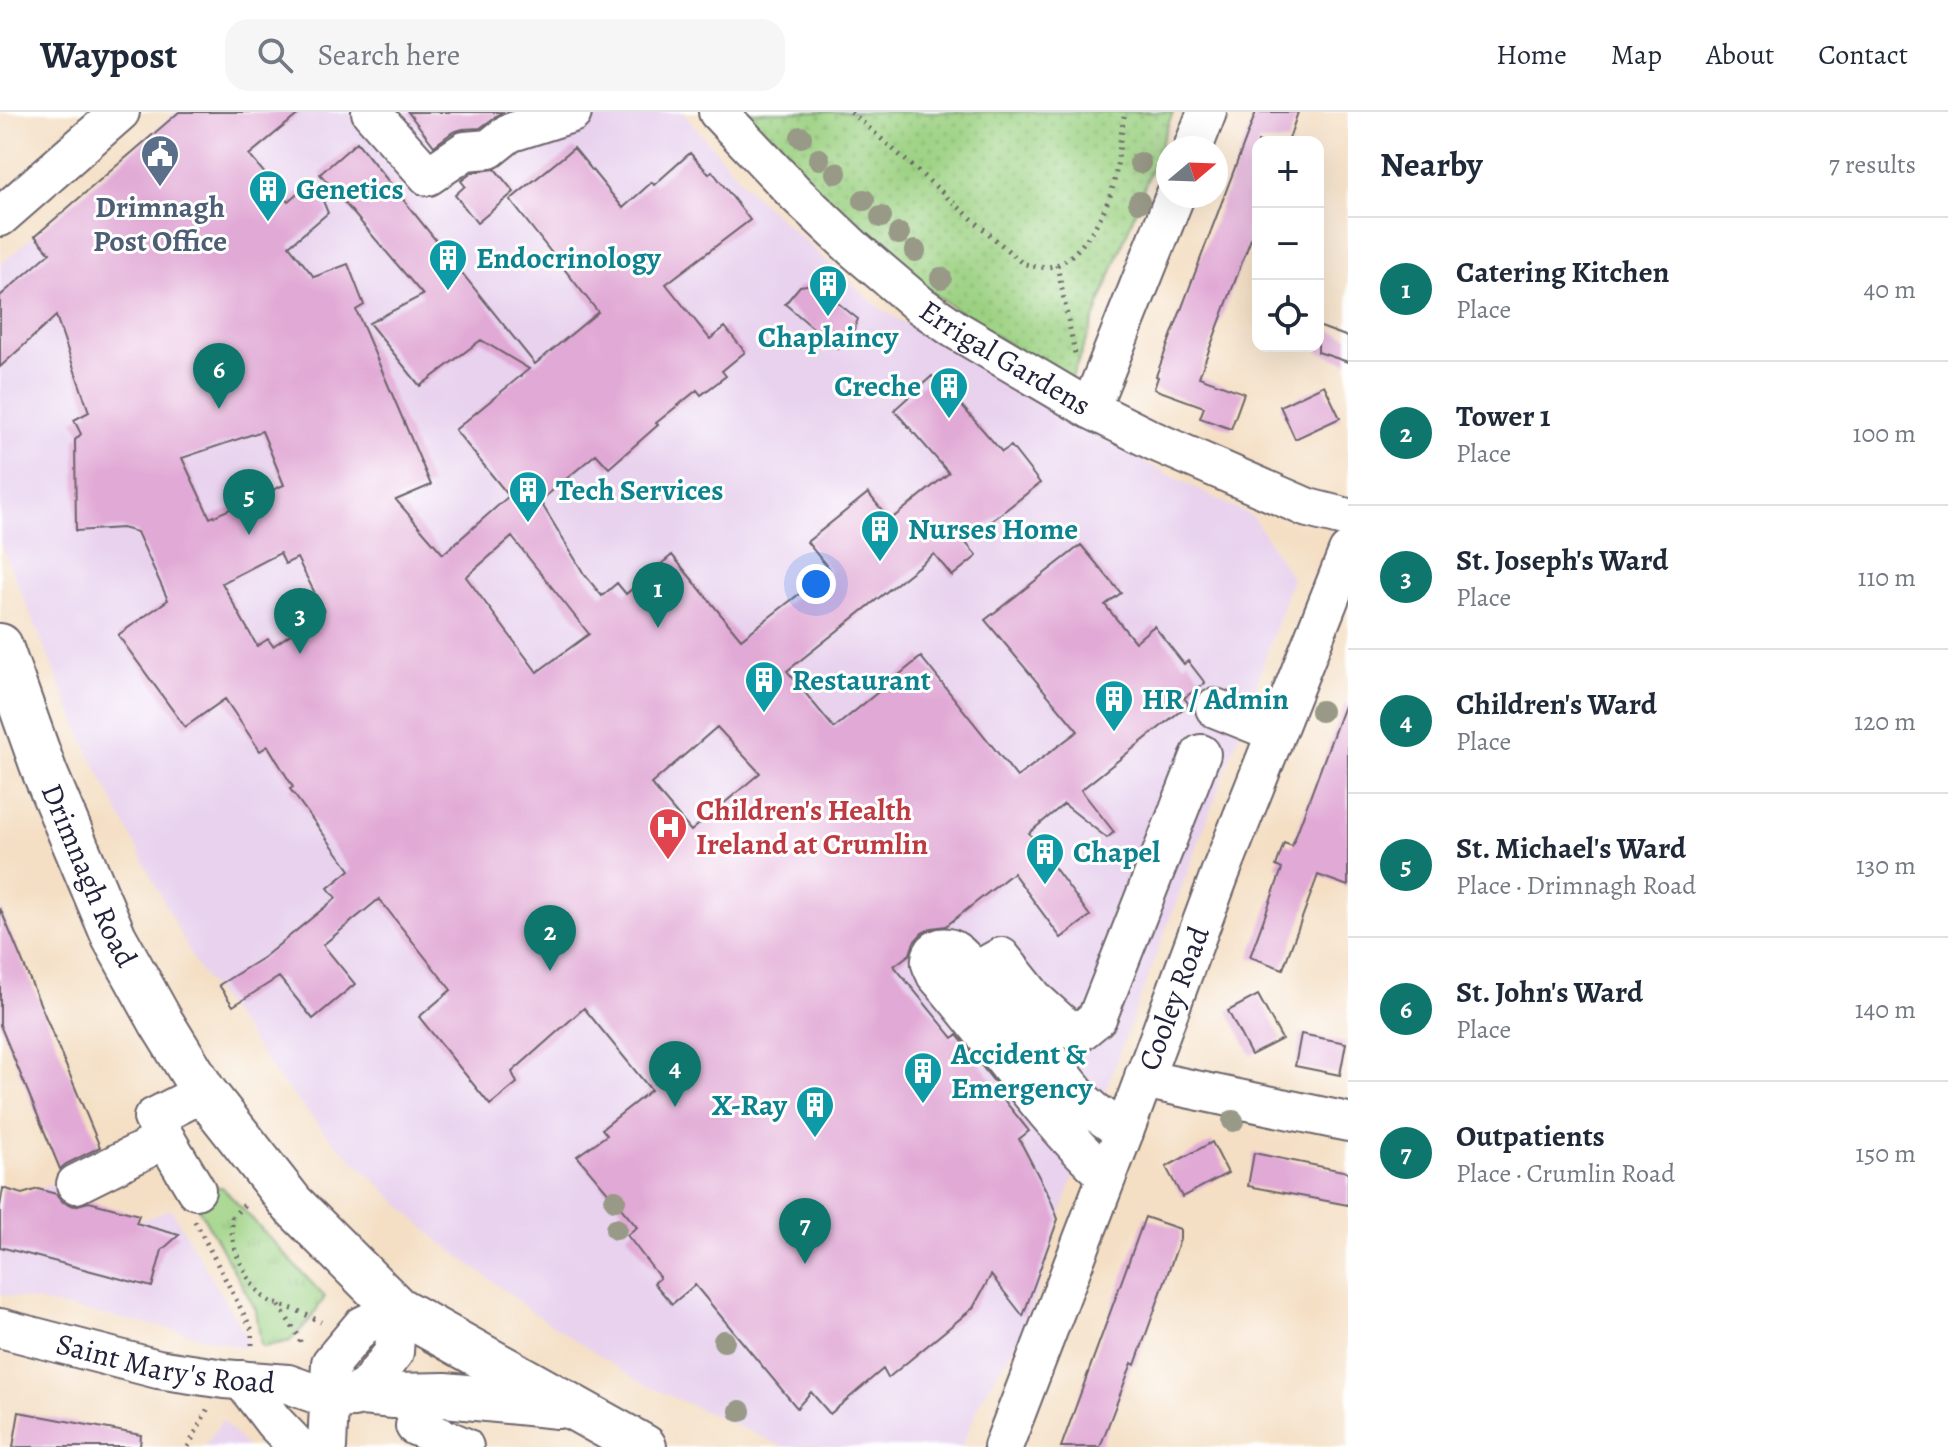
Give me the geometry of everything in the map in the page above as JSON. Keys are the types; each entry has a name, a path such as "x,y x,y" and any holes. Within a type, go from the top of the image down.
{"main road":[{"name":"Drimnagh Road","path":"3,661 45,773 114,937 204,1092 292,1204 397,1309 644,1447"},
{"path":"346,1396 445,1395 572,1407"}],"street":[{"path":"0,217 120,112"},
{"path":"371,112 428,176 465,151 489,149 509,133 572,113"},
{"name":"Errigal Gardens","path":"718,112 796,194 853,248 920,305 1005,360 1090,409 1154,441 1308,508 1348,518"},
{"path":"1198,136 1207,112"},
{"path":"1090,409 1170,208"},
{"name":"Cooley Road","path":"1003,1447 1215,886 1348,552"},
{"path":"1215,708 1275,732"},
{"path":"974,972 1001,957 1036,1001 1065,1027 1081,1031 1097,1018 1201,754"},
{"path":"1106,1175 1078,1150 936,975 931,959 936,949 948,946 961,956 1083,1101 1124,1132"},
{"path":"1144,1076 1162,1083 1348,1122"},
{"path":"196,1190 153,1118 204,1092"},
{"path":"76,1184 166,1139"},
{"path":"327,1447 346,1396 331,1363 362,1326 397,1309"},
{"name":"Saint Mary's Road","path":"2,1336 158,1369 288,1384 346,1396"},
{"path":"242,1380 298,1447"},
{"path":"415,1426 464,1447"}],"path":[{"path":"851,112 1022,263 1037,267 1051,267 1063,262 1082,245 1097,221 1111,193 1125,112"},
{"path":"1057,265 1076,357"},
{"path":"196,1190 190,1212 252,1330 253,1346 242,1380"},
{"path":"244,1205 232,1217 232,1234 235,1251 251,1283 262,1296 326,1325"},
{"path":"279,1305 299,1337 302,1349"}],"shaded area":[{"name":"Children's Health Ireland at Crumlin","path":"176,112 682,112 754,195 878,307 1148,464 1253,517 1292,578 1243,724 1073,1177 1027,1325 981,1399 962,1447 784,1447 641,1383 534,1313 434,1237 329,1137 284,1085 197,967 90,755 0,542 0,265"},
{"path":"57,1183 72,1198 139,1215 137,1222 171,1209 248,1340 243,1348 176,1330 0,1294 0,1207 3,1188 22,1194"},
{"path":"222,1420 247,1447 204,1447"}],"green space":[{"path":"728,112 1173,112 1164,136 1156,136 1156,157 1069,385 884,261"},
{"path":"215,1187 222,1187 325,1297 309,1321 290,1341 261,1345 256,1310 194,1200"}],"building":[{"path":"179,112 301,112 249,155 288,201 314,179 328,213 289,246 314,277 348,264 364,305 356,310 431,485 396,500 443,554 509,496 455,430 529,369 481,340 420,386 369,323 423,295 320,174 357,142 535,364 598,312 510,200 574,148 623,208 690,153 709,174 712,171 750,220 666,284 710,339 725,327 745,352 722,371 726,376 701,395 697,390 656,423 658,425 609,468 596,454 540,501 584,574 602,596 617,583 626,594 672,555 741,639 830,570 807,542 868,493 890,520 949,473 894,410 932,376 1002,452 1011,446 1040,483 965,542 977,556 952,576 934,554 787,671 834,728 921,657 1017,777 1078,731 985,620 1081,545 1121,593 1105,605 1135,642 1154,626 1184,664 1188,661 1205,683 1184,698 1189,704 1081,790 1114,832 1107,838 1064,804 1029,833 1090,916 1061,938 1013,873 946,926 922,933 914,942 910,954 894,966 953,1038 957,1035 1029,1131 1019,1139 1058,1219 1023,1316 991,1275 973,1308 888,1378 883,1369 830,1414 811,1392 797,1408 695,1285 672,1304 654,1283 660,1278 627,1235 637,1227 577,1156 607,1135 602,1129 651,1090 584,1008 512,1072 517,1083 490,1105 419,1017 451,990 379,899 323,945 355,984 313,1019 279,977 233,1006 219,985 264,957 336,898 328,888 350,870 290,789 293,787 268,746 260,751 225,699 185,727 118,635 168,600 137,532 122,528 76,531 75,440 81,434 74,420 89,412 56,316 0,367 0,296 50,253 35,236","holes":["262,431 284,485 210,518 182,458","512,537 589,634 537,672 466,577","280,553 285,564 297,558 324,611 273,646 268,639 257,646 222,583","717,727 760,773 691,831 651,784"]},
{"path":"408,112 502,112 480,128 453,132 434,146"},
{"path":"1256,112 1298,112 1290,136 1252,136 1252,236 1199,377 1244,393 1231,429 1200,418 1204,407 1154,389 1156,376 1220,208 1228,208 1228,186"},
{"path":"495,169 514,192 477,223 455,195 465,186 461,181 473,172"},
{"name":"Chaplaincy","path":"814,284 858,319 853,332 838,349 785,304 800,286"},
{"path":"1324,328 1348,337 1348,362 1318,352 1324,352"},
{"path":"1324,385 1340,418 1295,439 1280,406"},
{"path":"1345,703 1348,704 1348,886 1318,875 1283,969 1250,957 1282,869 1276,866 1284,843 1292,846"},
{"path":"0,908 100,1147 60,1169 0,1025"},
{"path":"1258,995 1282,1039 1251,1055 1228,1011"},
{"path":"1301,1034 1346,1043 1340,1075 1295,1066"},
{"path":"1212,1142 1228,1173 1182,1197 1166,1167"},
{"path":"1254,1153 1348,1172 1348,1205 1248,1186"},
{"path":"3,1188 22,1194 38,1189 56,1194 63,1202 74,1206 89,1202 139,1215 136,1223 179,1235 162,1250 152,1287 0,1247"},
{"path":"1145,1217 1180,1229 1180,1239 1135,1365 1132,1363 1100,1447 1061,1447"},
{"path":"19,1412 141,1435 140,1447 13,1447"}],"place":[{"name":"Drimnagh Post Office","path":"160,188"},
{"name":"Genetics","path":"268,223"},
{"name":"Endocrinology","path":"448,292"},
{"name":"Chaplaincy","path":"828,318"},
{"name":"St. John's Ward","path":"219,409"},
{"name":"Creche","path":"949,420"},
{"name":"Tech Services","path":"528,524"},
{"name":"St. Michael's Ward","path":"249,535"},
{"name":"Nurses Home","path":"880,563"},
{"name":"Catering Kitchen","path":"658,628"},
{"name":"St. Joseph's Ward","path":"300,654"},
{"name":"Restaurant","path":"764,714"},
{"name":"HR / Admin","path":"1114,733"},
{"name":"Children's Health Ireland at Crumlin","path":"668,861"},
{"name":"Chapel","path":"1045,886"},
{"name":"Tower 1","path":"550,971"},
{"name":"Accident & Emergency","path":"923,1105"},
{"name":"Children's Ward","path":"675,1107"},
{"name":"X-Ray","path":"815,1139"},
{"name":"Outpatients","path":"805,1264"}]}
